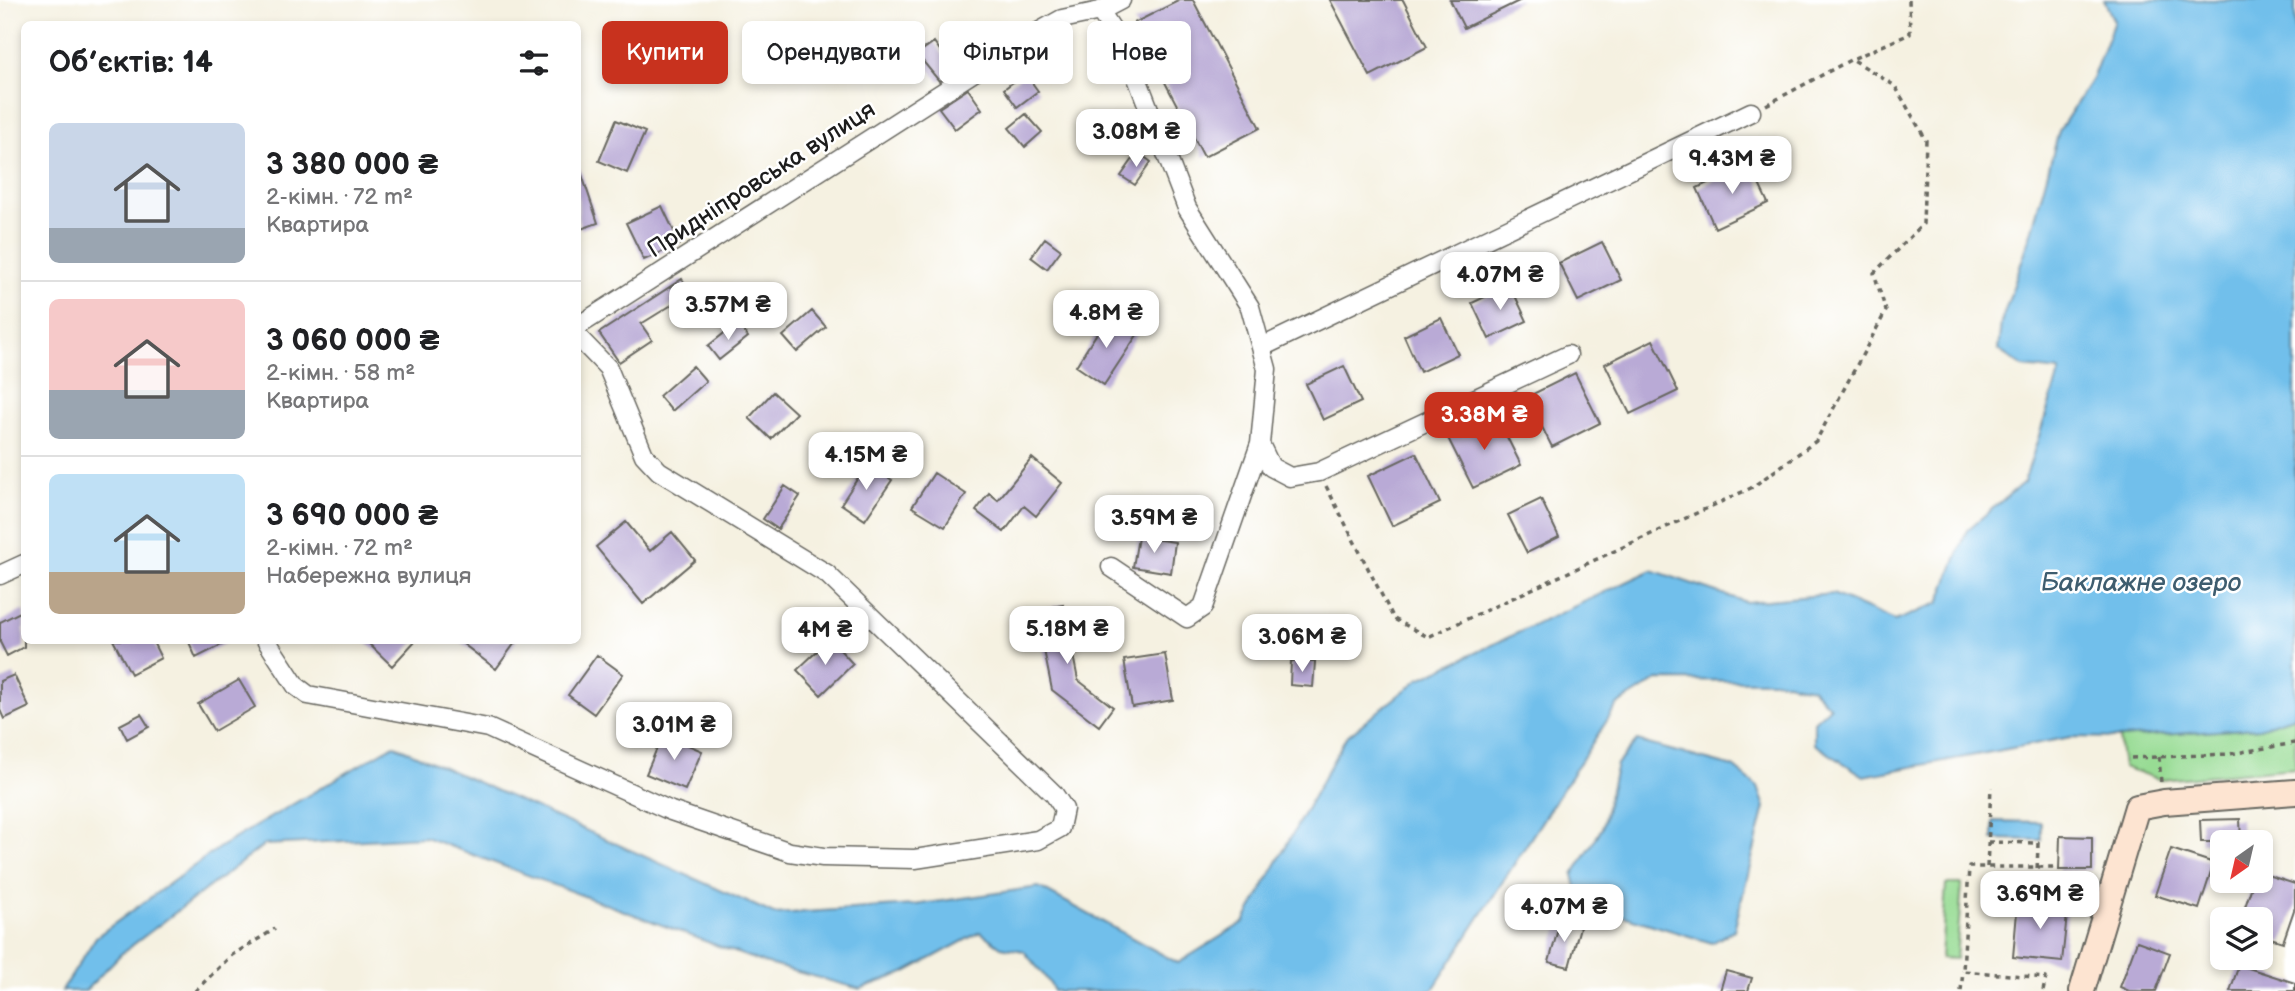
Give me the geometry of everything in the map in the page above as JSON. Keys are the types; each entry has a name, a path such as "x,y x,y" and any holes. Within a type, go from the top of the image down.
{"street":[{"path":"1062,19 1065,0"},
{"name":"Придніпровська вулиця","path":"581,324 1024,40 1062,19 1100,11 1121,0"},
{"path":"1100,11 1127,51 1187,208 1250,307 1267,369 1260,444 1203,607 1187,618 1111,566"},
{"path":"1262,347 1751,112"},
{"path":"269,644 296,686 308,695 488,728 671,811 790,852 823,857 915,859 1038,840 1060,828 1064,809 1054,794 827,574 659,471 644,455 608,368 581,340"},
{"path":"1260,444 1271,467 1290,477 1319,472 1569,355"},
{"path":"0,575 21,565"},
{"path":"2082,991 2137,807 2164,802 2295,792"}],"path":[{"path":"1751,112 1852,59 1910,34 1909,0"},
{"path":"1319,472 1394,619 1428,638 1751,488 1816,441 1886,311 1874,273 1923,224 1926,140 1895,86 1852,59"},
{"path":"2131,758 2230,754 2295,743"},
{"path":"1987,867 1991,788"},
{"path":"1988,842 2038,843 2036,902"},
{"path":"1961,991 1969,867 2055,867"},
{"path":"195,991 232,955 275,929"},
{"path":"1963,971 2046,978 2043,991"}],"green space":[{"path":"2295,716 2295,768 2161,780 2123,767 2119,738 2259,728"},
{"path":"1946,884 1962,884 1956,959 1941,958"}],"water":[{"name":"Баклажне озеро","path":"2104,0 2295,0 2295,716 2259,728 2119,738 2071,737 1864,776 1814,744 1814,722 1830,707 1812,688 1777,681 1657,680 1617,705 1432,991 1054,991 1024,951 1001,947 980,932 904,973 860,989 764,963 425,837 264,845 121,954 85,991 62,991 96,937 220,847 394,745 774,914 914,905 1039,887 1178,963 1244,922 1346,737 1419,679 1652,570 1746,602 1833,594 1895,621 1939,603 1967,530 2024,482 2060,371 2023,367 1998,350 2001,323 2029,240 2059,131 2092,79 2114,21"},
{"path":"1637,741 1733,767 1758,787 1765,807 1734,930 1712,943 1580,903 1573,875 1602,828 1617,764"},
{"path":"1993,821 2041,822 2041,840 1993,839"}],"building":[{"path":"1180,0 1193,0 1260,128 1204,157 1166,84 1191,84 1191,21 1138,21"},
{"path":"1330,0 1403,0 1427,47 1370,76"},
{"path":"1450,0 1521,0 1464,28"},
{"path":"934,42 939,49 939,81 925,64 925,48"},
{"path":"1011,84 1033,84 1038,91 1017,107 1004,89"},
{"path":"968,89 982,109 955,129 939,108"},
{"path":"1026,114 1042,132 1025,147 1009,128"},
{"path":"616,120 645,132 627,173 599,161"},
{"path":"1138,152 1151,162 1135,185 1121,176"},
{"path":"1749,163 1768,203 1715,228 1697,188"},
{"path":"581,172 598,223 581,229"},
{"path":"662,206 680,244 644,260 626,223"},
{"path":"1045,238 1061,250 1047,269 1031,257"},
{"path":"1602,242 1621,280 1578,301 1559,263"},
{"path":"682,279 691,293 641,324 652,340 619,362 599,333"},
{"path":"1510,285 1527,321 1489,339 1472,303"},
{"path":"812,311 826,327 797,352 783,336"},
{"path":"1108,316 1137,335 1104,385 1076,366"},
{"path":"1441,318 1458,354 1420,372 1404,336"},
{"path":"737,323 748,337 719,360 708,346"},
{"path":"1653,340 1678,391 1630,414 1605,364"},
{"path":"693,366 706,381 672,411 659,396"},
{"path":"1344,366 1361,402 1323,420 1306,384"},
{"path":"1575,373 1600,423 1552,447 1527,397"},
{"path":"773,392 796,413 771,439 749,418"},
{"path":"1496,415 1521,465 1473,488 1448,438"},
{"path":"1416,453 1440,503 1392,526 1368,476"},
{"path":"1032,458 1062,483 1036,516 1024,506 1004,532 976,511 989,493 998,500"},
{"path":"867,464 892,480 865,520 841,504"},
{"path":"934,473 966,494 945,527 912,507"},
{"path":"785,486 800,496 778,529 763,519"},
{"path":"1541,499 1559,537 1527,553 1508,515"},
{"path":"626,522 650,551 672,532 695,560 643,604 596,547"},
{"path":"1138,537 1175,542 1171,573 1133,567"},
{"path":"1063,605 1078,680 1113,707 1099,726 1052,690 1036,610"},
{"path":"21,612 21,644 24,644 24,647 7,656 0,642 0,622"},
{"path":"830,639 853,664 821,695 797,670"},
{"path":"115,644 154,644 161,658 131,674"},
{"path":"190,644 223,644 196,658"},
{"path":"369,644 412,644 392,666"},
{"path":"463,644 514,644 496,669"},
{"path":"1165,654 1173,700 1132,707 1124,660"},
{"path":"597,655 623,674 594,714 568,695"},
{"path":"1291,661 1315,662 1313,687 1290,685"},
{"path":"14,675 29,707 4,719 0,710 0,681"},
{"path":"239,680 255,707 214,731 198,704"},
{"path":"141,714 149,727 127,739 120,725"},
{"path":"663,734 702,751 685,790 646,774"},
{"path":"2240,819 2240,830 2210,830 2210,842 2201,842 2200,820"},
{"path":"2060,836 2092,837 2092,870 2059,870"},
{"path":"2171,849 2210,862 2210,875 2199,909 2155,895"},
{"path":"2273,877 2295,884 2295,907 2283,942 2273,939 2273,907 2245,907 2250,893 2273,893"},
{"path":"2018,901 2068,905 2062,962 2013,957"},
{"path":"1560,922 1580,927 1569,967 1549,962"},
{"path":"2137,941 2170,953 2156,991 2129,991 2120,987"},
{"path":"2237,970 2255,970 2295,983 2295,991 2230,991"},
{"path":"1726,971 1752,978 1748,991 1720,991"}]}
